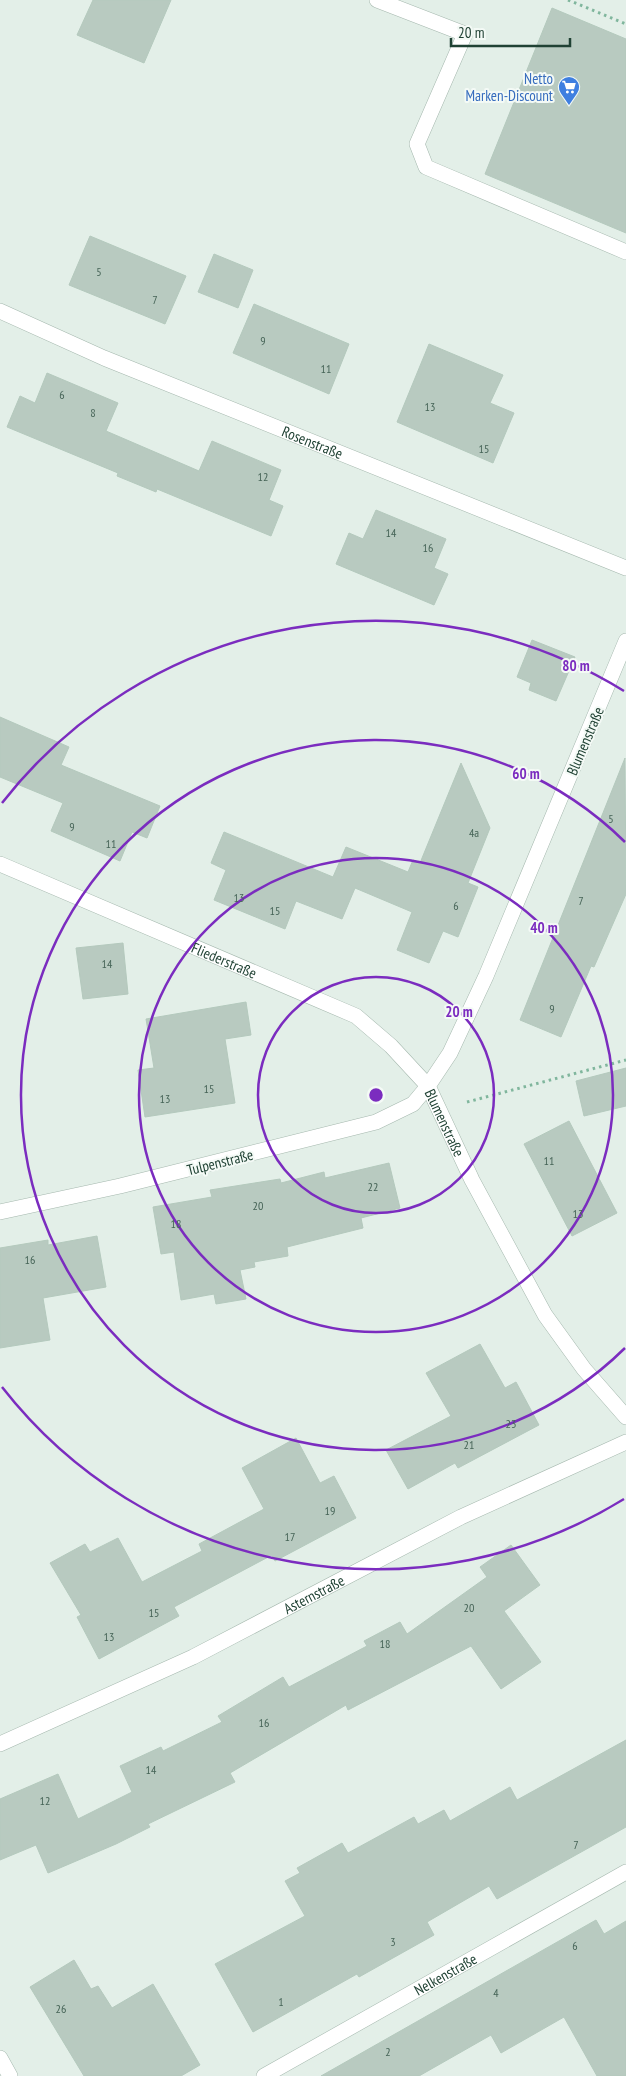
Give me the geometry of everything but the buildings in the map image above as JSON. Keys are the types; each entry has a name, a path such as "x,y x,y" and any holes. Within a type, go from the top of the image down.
{"street":[{"path":"378,0 465,34 416,144 426,167 626,252"},
{"name":"Rosenstraße","path":"0,311 114,362 626,568"},
{"name":"Blumenstraße","path":"626,641 486,976 450,1052 428,1086 472,1180 545,1315 584,1369 626,1417"},
{"name":"Fliederstraße","path":"0,864 356,1016 391,1046 428,1086"},
{"name":"Tulpenstraße","path":"0,1212 120,1186 376,1122 413,1104 428,1086"},
{"name":"Asternstraße","path":"0,1744 193,1657 461,1517 626,1442"},
{"name":"Nelkenstraße","path":"264,2076 626,1872"},
{"path":"0,2058 10,2076"}],"path":[{"path":"568,0 626,24"},
{"path":"440,1109 626,1060"}],"place":[{"name":"Netto Marken-Discount","path":"569,106"}]}
